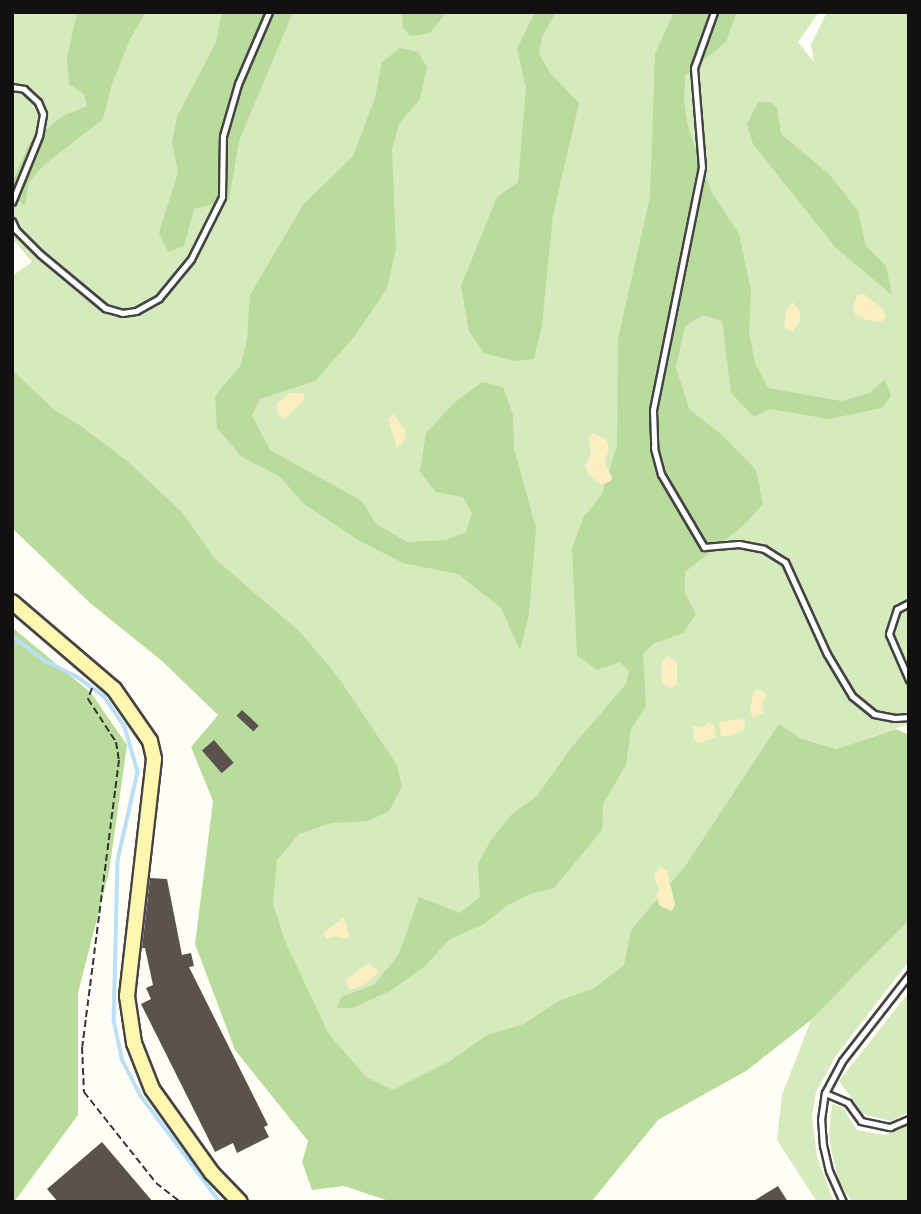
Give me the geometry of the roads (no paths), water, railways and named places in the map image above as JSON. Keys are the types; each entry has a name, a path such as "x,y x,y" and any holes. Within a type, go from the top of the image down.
{"street":[{"path":"12,602 114,689 150,741 154,759 127,996 134,1043 152,1089 212,1173 240,1202"}],"lane":[{"path":"12,221 16,230 40,254 105,308 122,313 136,311 159,298 191,259 222,197 223,136 238,84 269,12"},
{"path":"714,12 694,68 702,167 653,410 654,448 661,474 704,547 739,544 764,550 785,562 827,654 852,696 874,714 895,718 909,717"},
{"path":"12,87 24,89 38,102 43,114 39,136 12,202"},
{"path":"909,603 897,609 889,634 909,680"},
{"path":"843,1202 829,1171 823,1146 821,1120 825,1093 842,1061 909,975"},
{"path":"825,1093 848,1103 861,1121 890,1127 909,1119"}],"waterway":[{"path":"12,636 44,660 76,676 104,696 125,727 138,772 118,861 114,1020 122,1059 141,1096 220,1202"}]}
